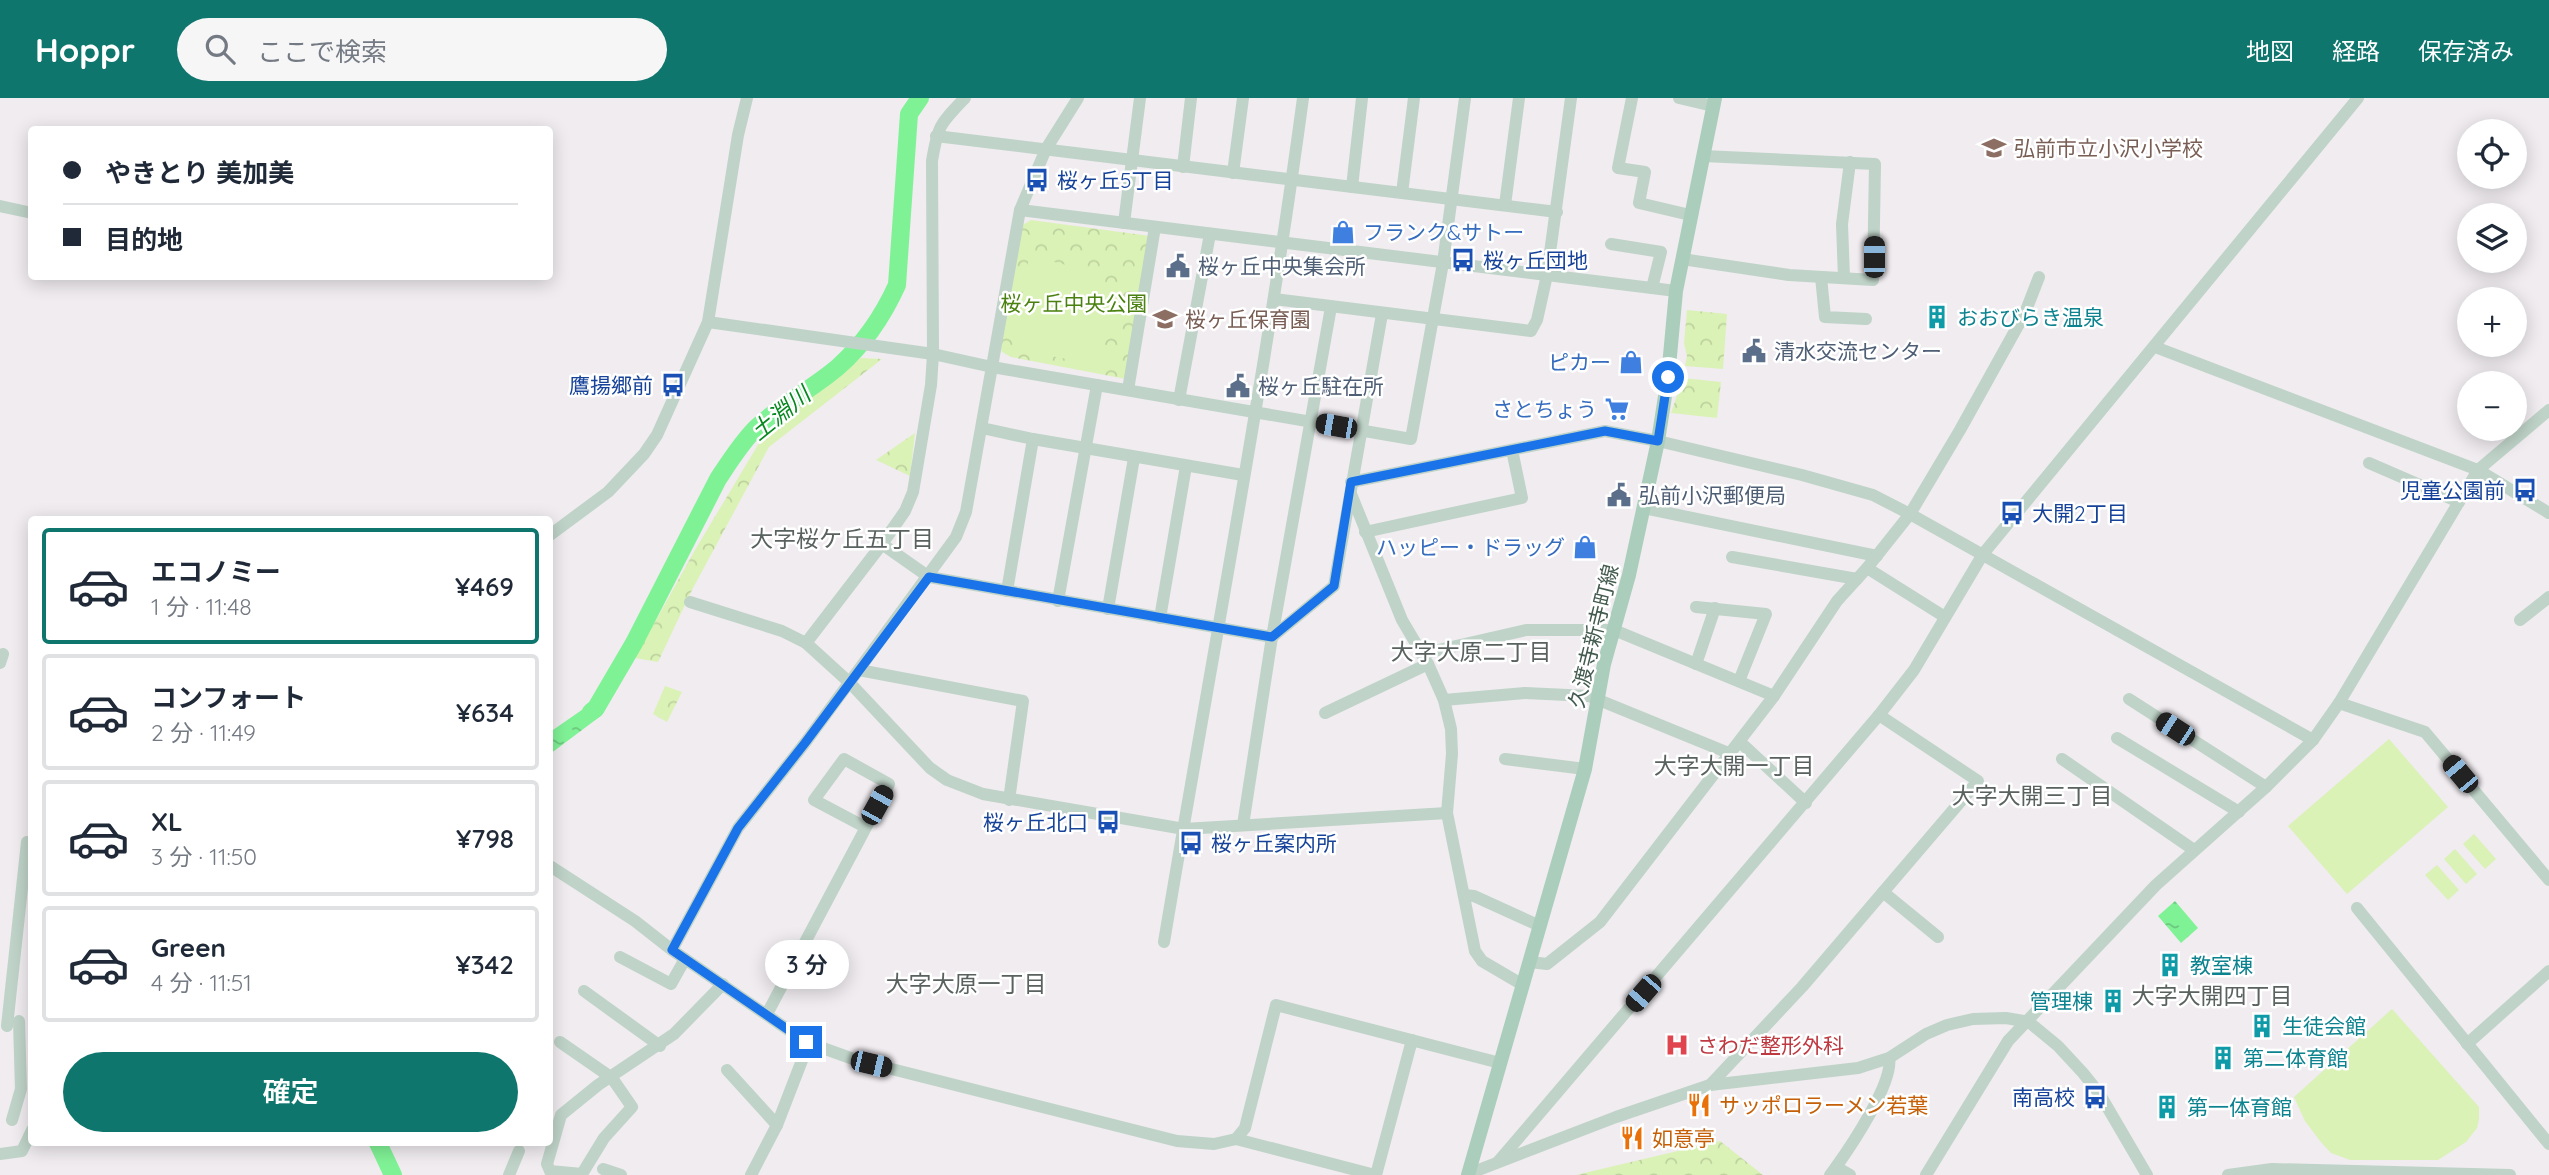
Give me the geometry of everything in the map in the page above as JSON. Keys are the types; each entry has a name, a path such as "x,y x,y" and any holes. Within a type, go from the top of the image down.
{"main road":[{"name":"久渡寺新寺町線","path":"1468,1174 1585,769 1598,699 1629,575 1658,441 1668,377 1676,290 1714,102"}],"street":[{"path":"553,533 608,492 645,454 657,435 708,322 736,148 747,98"},
{"path":"806,643 882,544 905,511 913,492 931,385 933,354 932,161 941,123 965,98"},
{"path":"672,950 738,828 850,684 956,537 966,512 1020,210 1046,149 1078,98"},
{"path":"1125,223 1140,98"},
{"path":"1183,167 1192,98"},
{"path":"1233,173 1243,98"},
{"path":"1164,942 1274,299 1303,98"},
{"path":"1352,187 1362,98"},
{"path":"1402,193 1414,98"},
{"path":"708,322 933,354 992,367 1411,439 1443,263 1465,98"},
{"path":"1505,205 1519,98"},
{"path":"1274,299 1432,321 1531,331 1537,320 1547,275 1571,98"},
{"path":"1632,98 1618,168 1645,172 1639,203 1690,215"},
{"path":"1679,98 1714,102"},
{"path":"1498,1163 1880,715 1914,670 1983,554 2358,98"},
{"path":"936,135 1557,212"},
{"path":"1682,259 1790,275 1873,280 1875,164 1703,156"},
{"path":"1844,278 1842,224 1850,162"},
{"path":"0,206 28,212"},
{"path":"1020,210 1676,290"},
{"path":"1128,390 1155,227"},
{"path":"1179,400 1210,234"},
{"path":"1611,244 1661,252 1652,288"},
{"path":"1821,277 1825,317 1866,319"},
{"path":"1530,962 1547,964 1600,922 1774,696 1837,601 1910,514 2025,313 2039,277"},
{"path":"1243,825 1272,637 1331,307"},
{"path":"882,544 929,577 1272,637 1334,586 1382,314"},
{"path":"2155,347 2478,470 2549,513"},
{"path":"1058,601 1097,385"},
{"path":"1926,1175 2008,1041 2029,1022 2156,885 2239,812 2313,740 2339,703 2478,470 2549,410"},
{"path":"982,428 1084,449 1243,475"},
{"path":"1351,486 1605,431 1842,485 1873,495 1910,514 2313,740"},
{"path":"1007,591 1033,439"},
{"path":"1365,532 1522,498 1512,450"},
{"path":"1108,609 1134,457"},
{"path":"2369,463 2459,502"},
{"path":"1160,618 1186,466"},
{"path":"1351,486 1365,532 1402,620 1425,659 1444,700 1451,729 1452,754 1447,813 1475,951 1482,961 1523,985"},
{"path":"1644,508 1877,556"},
{"path":"1732,557 1857,579"},
{"path":"1867,568 1945,617"},
{"path":"2520,620 2549,597"},
{"path":"690,602 782,631 806,643 850,684 930,768 965,788 1009,800 1184,829 1447,813"},
{"path":"1696,607 1766,614 1739,681"},
{"path":"1696,664 1715,608"},
{"path":"1325,713 1425,659 1526,630 1614,630 1774,696"},
{"path":"859,670 1023,701 1009,800"},
{"path":"1444,700 1525,693 1589,695 1731,754"},
{"path":"2129,699 2266,787"},
{"path":"2339,703 2425,732 2549,880"},
{"path":"1710,1085 1802,987 1978,781 1880,715"},
{"path":"2117,738 2239,812"},
{"path":"1740,742 1806,803"},
{"path":"767,1014 889,784 844,759 814,800 865,827"},
{"path":"2062,759 2194,850"},
{"path":"1505,760 1585,769"},
{"path":"12,1120 21,1089 4,1007 27,842"},
{"path":"553,868 635,921 672,950 806,1042 856,1060 1177,1141 1214,1144 1236,1139 1376,1175 1412,1040"},
{"path":"1883,892 1938,937"},
{"path":"1464,895 1474,896 1540,926"},
{"path":"2357,908 2549,1144"},
{"path":"620,957 671,984 685,959"},
{"path":"2467,1044 2549,971"},
{"path":"553,1143 561,1115 598,1085 660,1046 723,984"},
{"path":"584,991 660,1046"},
{"path":"1236,1139 1245,1128 1276,1005 1500,1063"},
{"path":"9,1025 28,1017"},
{"path":"1468,1174 1616,1117 1710,1085 1858,1068 1889,1058 1926,1034 1947,1025 1973,1018 2006,1018 2029,1022 2058,1046 2099,1093 2147,1175"},
{"path":"552,1146 547,1164 550,1171 582,1174 604,1138 632,1107 611,1078 560,1042"},
{"path":"751,1175 760,1163 777,1125 806,1050 806,1042"},
{"path":"1850,1175 1833,1171 1854,1142 1886,1080 1891,1067 1889,1058"},
{"path":"727,1070 777,1125"},
{"path":"0,1154 22,1150 28,1138"},
{"path":"509,1175 519,1151"},
{"path":"603,1169 621,1175"},
{"path":"2228,1175 2272,1169 2510,1175"}],"green space":[{"name":"桜ヶ丘中央公園","path":"1031,220 1150,236 1126,379 1011,357 1002,352 1021,226"},
{"path":"1029,257 1072,267 1092,285 1102,310 1103,339 1099,365 1013,349"},
{"path":"1687,310 1727,314 1723,369 1685,366"},
{"path":"861,358 882,359 769,447 692,590 658,662 635,658 765,433"},
{"path":"1683,378 1721,382 1717,418 1671,413"},
{"path":"915,433 910,476 876,460"},
{"path":"665,686 682,692 667,722 653,714"},
{"path":"2389,739 2448,807 2347,894 2288,826"},
{"path":"2474,834 2496,859 2485,869 2463,844"},
{"path":"2455,849 2477,874 2466,884 2444,859"},
{"path":"2437,865 2459,890 2448,900 2425,875"},
{"path":"2392,1009 2479,1107 2477,1128 2466,1142 2438,1160 2350,1160 2331,1153 2305,1121 2294,1097"},
{"path":"1720,1141 1763,1175 1576,1175"}],"water":[{"path":"602,693 611,699 602,715 553,752 553,730"},
{"path":"2175,901 2198,928 2181,943 2158,916"}],"waterway":[{"name":"土淵川","path":"591,712 596,708 634,643 718,479 736,452 766,420 847,358 886,308 897,285 909,114 920,98"},
{"name":"土淵川","path":"379,1146 393,1175"}],"place":[{"name":"弘前市立小沢小学校","path":"1994,148"},
{"name":"桜ヶ丘5丁目","path":"1037,180"},
{"name":"フランク&サトー","path":"1343,232"},
{"name":"桜ヶ丘団地","path":"1463,260"},
{"name":"桜ヶ丘中央集会所","path":"1178,266"},
{"name":"おおびらき温泉","path":"1937,317"},
{"name":"桜ヶ丘保育園","path":"1165,319"},
{"name":"清水交流センター","path":"1754,351"},
{"name":"ピカー","path":"1631,362"},
{"name":"鷹揚郷前","path":"673,385"},
{"name":"桜ヶ丘駐在所","path":"1238,386"},
{"name":"さとちょう","path":"1617,409"},
{"name":"児童公園前","path":"2525,490"},
{"name":"弘前小沢郵便局","path":"1619,495"},
{"name":"大開2丁目","path":"2012,513"},
{"name":"ハッピー・ドラッグ","path":"1585,547"},
{"name":"桜ヶ丘北口","path":"1108,822"},
{"name":"桜ヶ丘案内所","path":"1191,843"},
{"name":"教室棟","path":"2170,965"},
{"name":"管理棟","path":"2113,1001"},
{"name":"生徒会館","path":"2262,1026"},
{"name":"さわだ整形外科","path":"1677,1045"},
{"name":"第二体育館","path":"2223,1058"},
{"name":"南高校","path":"2095,1097"},
{"name":"サッポロラーメン若葉","path":"1699,1105"},
{"name":"第一体育館","path":"2167,1107"},
{"name":"如意亭","path":"1632,1138"}],"district":[{"name":"大字桜ケ丘五丁目","path":"842,538"},
{"name":"大字大原二丁目","path":"1471,651"},
{"name":"大字大開一丁目","path":"1734,765"},
{"name":"大字大開三丁目","path":"2032,795"},
{"name":"大字大原一丁目","path":"966,983"},
{"name":"大字大開四丁目","path":"2212,995"}],"route":[{"path":"806,1042 672,950 738,828 929,577 1272,637 1334,586 1351,482 1605,431 1658,441 1668,377"}]}
